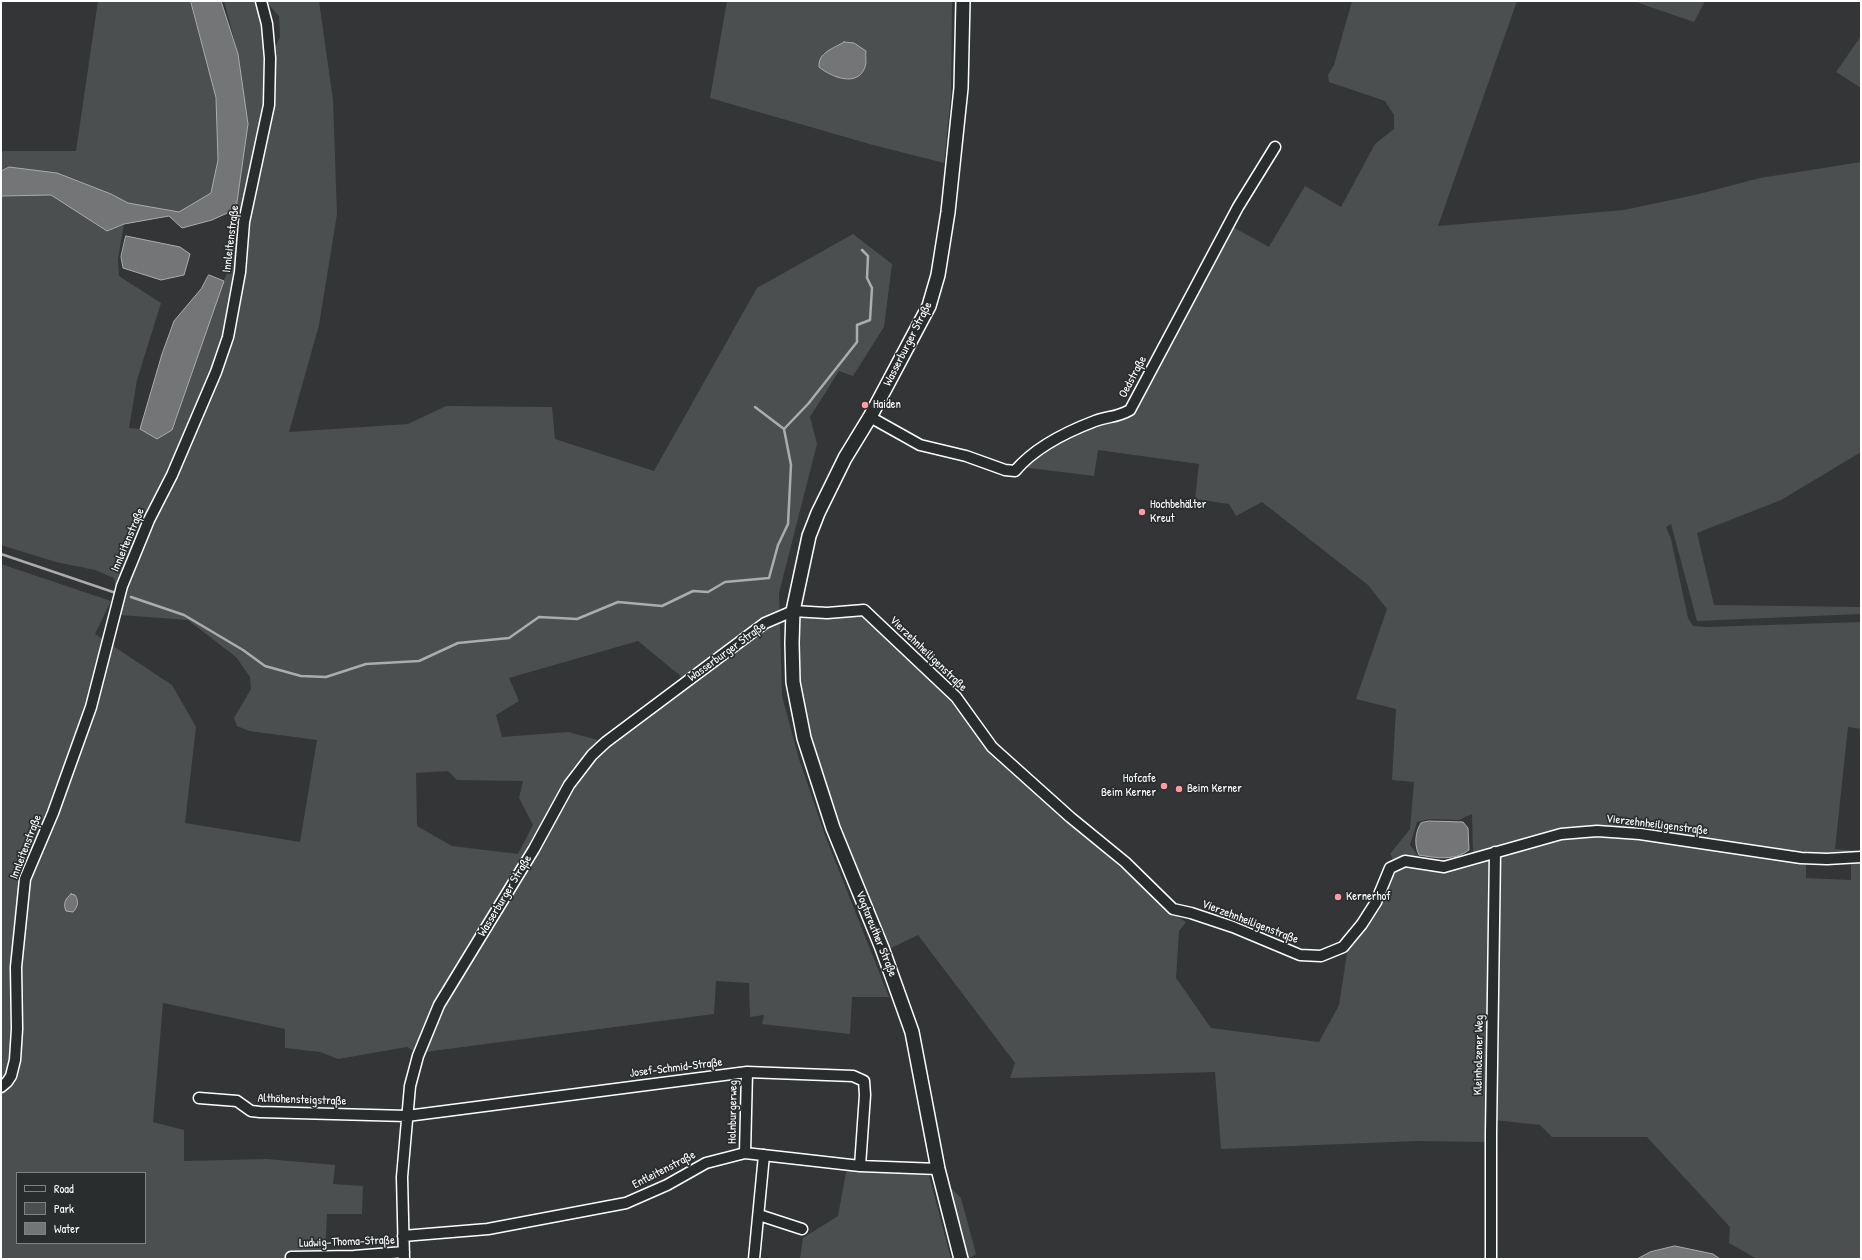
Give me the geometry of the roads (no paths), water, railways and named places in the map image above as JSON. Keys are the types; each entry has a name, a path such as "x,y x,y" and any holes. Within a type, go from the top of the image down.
{"main road":[{"name":"Wasserburger Straße","path":"793,611 809,536 818,512 845,458 870,417 928,306 938,275 948,212 961,88 963,1"},
{"name":"Vogtareuther Straße","path":"793,611 793,682 804,738 833,828 903,1003 913,1039 938,1169 961,1259"}],"street":[{"name":"Innleitenstraße","path":"1,1087 7,1082 15,1060 17,1029 16,967 25,879 53,813 91,707 122,586 149,520 172,475 216,372 228,337 240,272 244,222 269,105 270,58 267,24 261,1"},
{"name":"Oedstraße","path":"870,417 920,445 966,456 1005,470 1015,471 1021,464 1052,441 1097,421 1118,417 1130,410 1238,207 1275,147"},
{"name":"Vierzehnheiligenstraße","path":"793,611 828,613 864,610 956,697 992,747 1070,817 1126,862 1173,909 1191,913 1233,927 1300,955 1321,956 1343,948 1362,924 1376,902 1390,868 1405,861 1444,867 1561,834 1596,831 1640,834 1801,858 1827,859 1861,857"},
{"name":"Wasserburger Straße","path":"404,1256 402,1177 410,1086 418,1056 439,1005 534,849 569,785 592,754 606,742 765,623 793,611"},
{"name":"Kleinholzener Weg","path":"1491,1259 1491,1134 1495,852"},
{"name":"Josef-Schmid-Straße","path":"408,1116 747,1072 853,1076 864,1081 865,1095 860,1166"},
{"name":"Holnburgerweg","path":"745,1153 747,1072"},
{"name":"Althöhensteigstraße","path":"199,1098 237,1101 251,1111 260,1112 408,1116"},
{"name":"Entleitenstraße","path":"403,1236 488,1229 626,1203 667,1186 706,1163 745,1153 860,1166 938,1169"},
{"path":"754,1259 764,1155"},
{"path":"759,1215 802,1229"},
{"name":"Ludwig-Thoma-Straße","path":"291,1257 354,1258 404,1256"}],"water":[{"path":"191,1 221,1 238,54 248,124 236,209 212,220 182,228 169,216 124,224 107,231 51,195 1,196 1,171 9,167 57,173 111,194 128,203 179,212 211,193 218,160 216,98"},
{"path":"844,42 854,43 866,51 866,65 862,73 851,79 837,77 819,67 819,62 824,54"},
{"path":"126,236 180,247 190,254 184,275 161,280 123,268 121,257"},
{"path":"209,275 224,281 172,430 157,439 140,429 162,354 174,321 201,289"},
{"path":"1429,821 1463,822 1468,828 1469,850 1457,856 1445,858 1419,855 1416,843 1417,830 1421,823"},
{"path":"71,894 75,895 77,902 77,906 73,912 66,911 65,906 67,898"},
{"path":"1675,1246 1713,1254 1720,1259 1637,1259 1650,1252"}],"waterway":[{"path":"131,597 184,615 243,650 265,666 301,676 326,677 366,664 419,661 458,643 509,638 539,617 577,619 618,602 662,606 693,591 708,592 725,582 769,578 778,545 788,524 791,465 784,429 808,404 857,342 857,325 870,320 872,288 867,278 868,256 862,250"},
{"path":"755,407 784,429"},
{"path":"1,554 113,592"}],"place":[{"name":"Haiden","path":"865,405"},
{"name":"Hochbehälter Kreut","path":"1142,512"},
{"name":"Hofcafe Beim Kerner","path":"1164,786"},
{"name":"Beim Kerner","path":"1179,789"},
{"name":"Kernerhof","path":"1338,897"}]}
